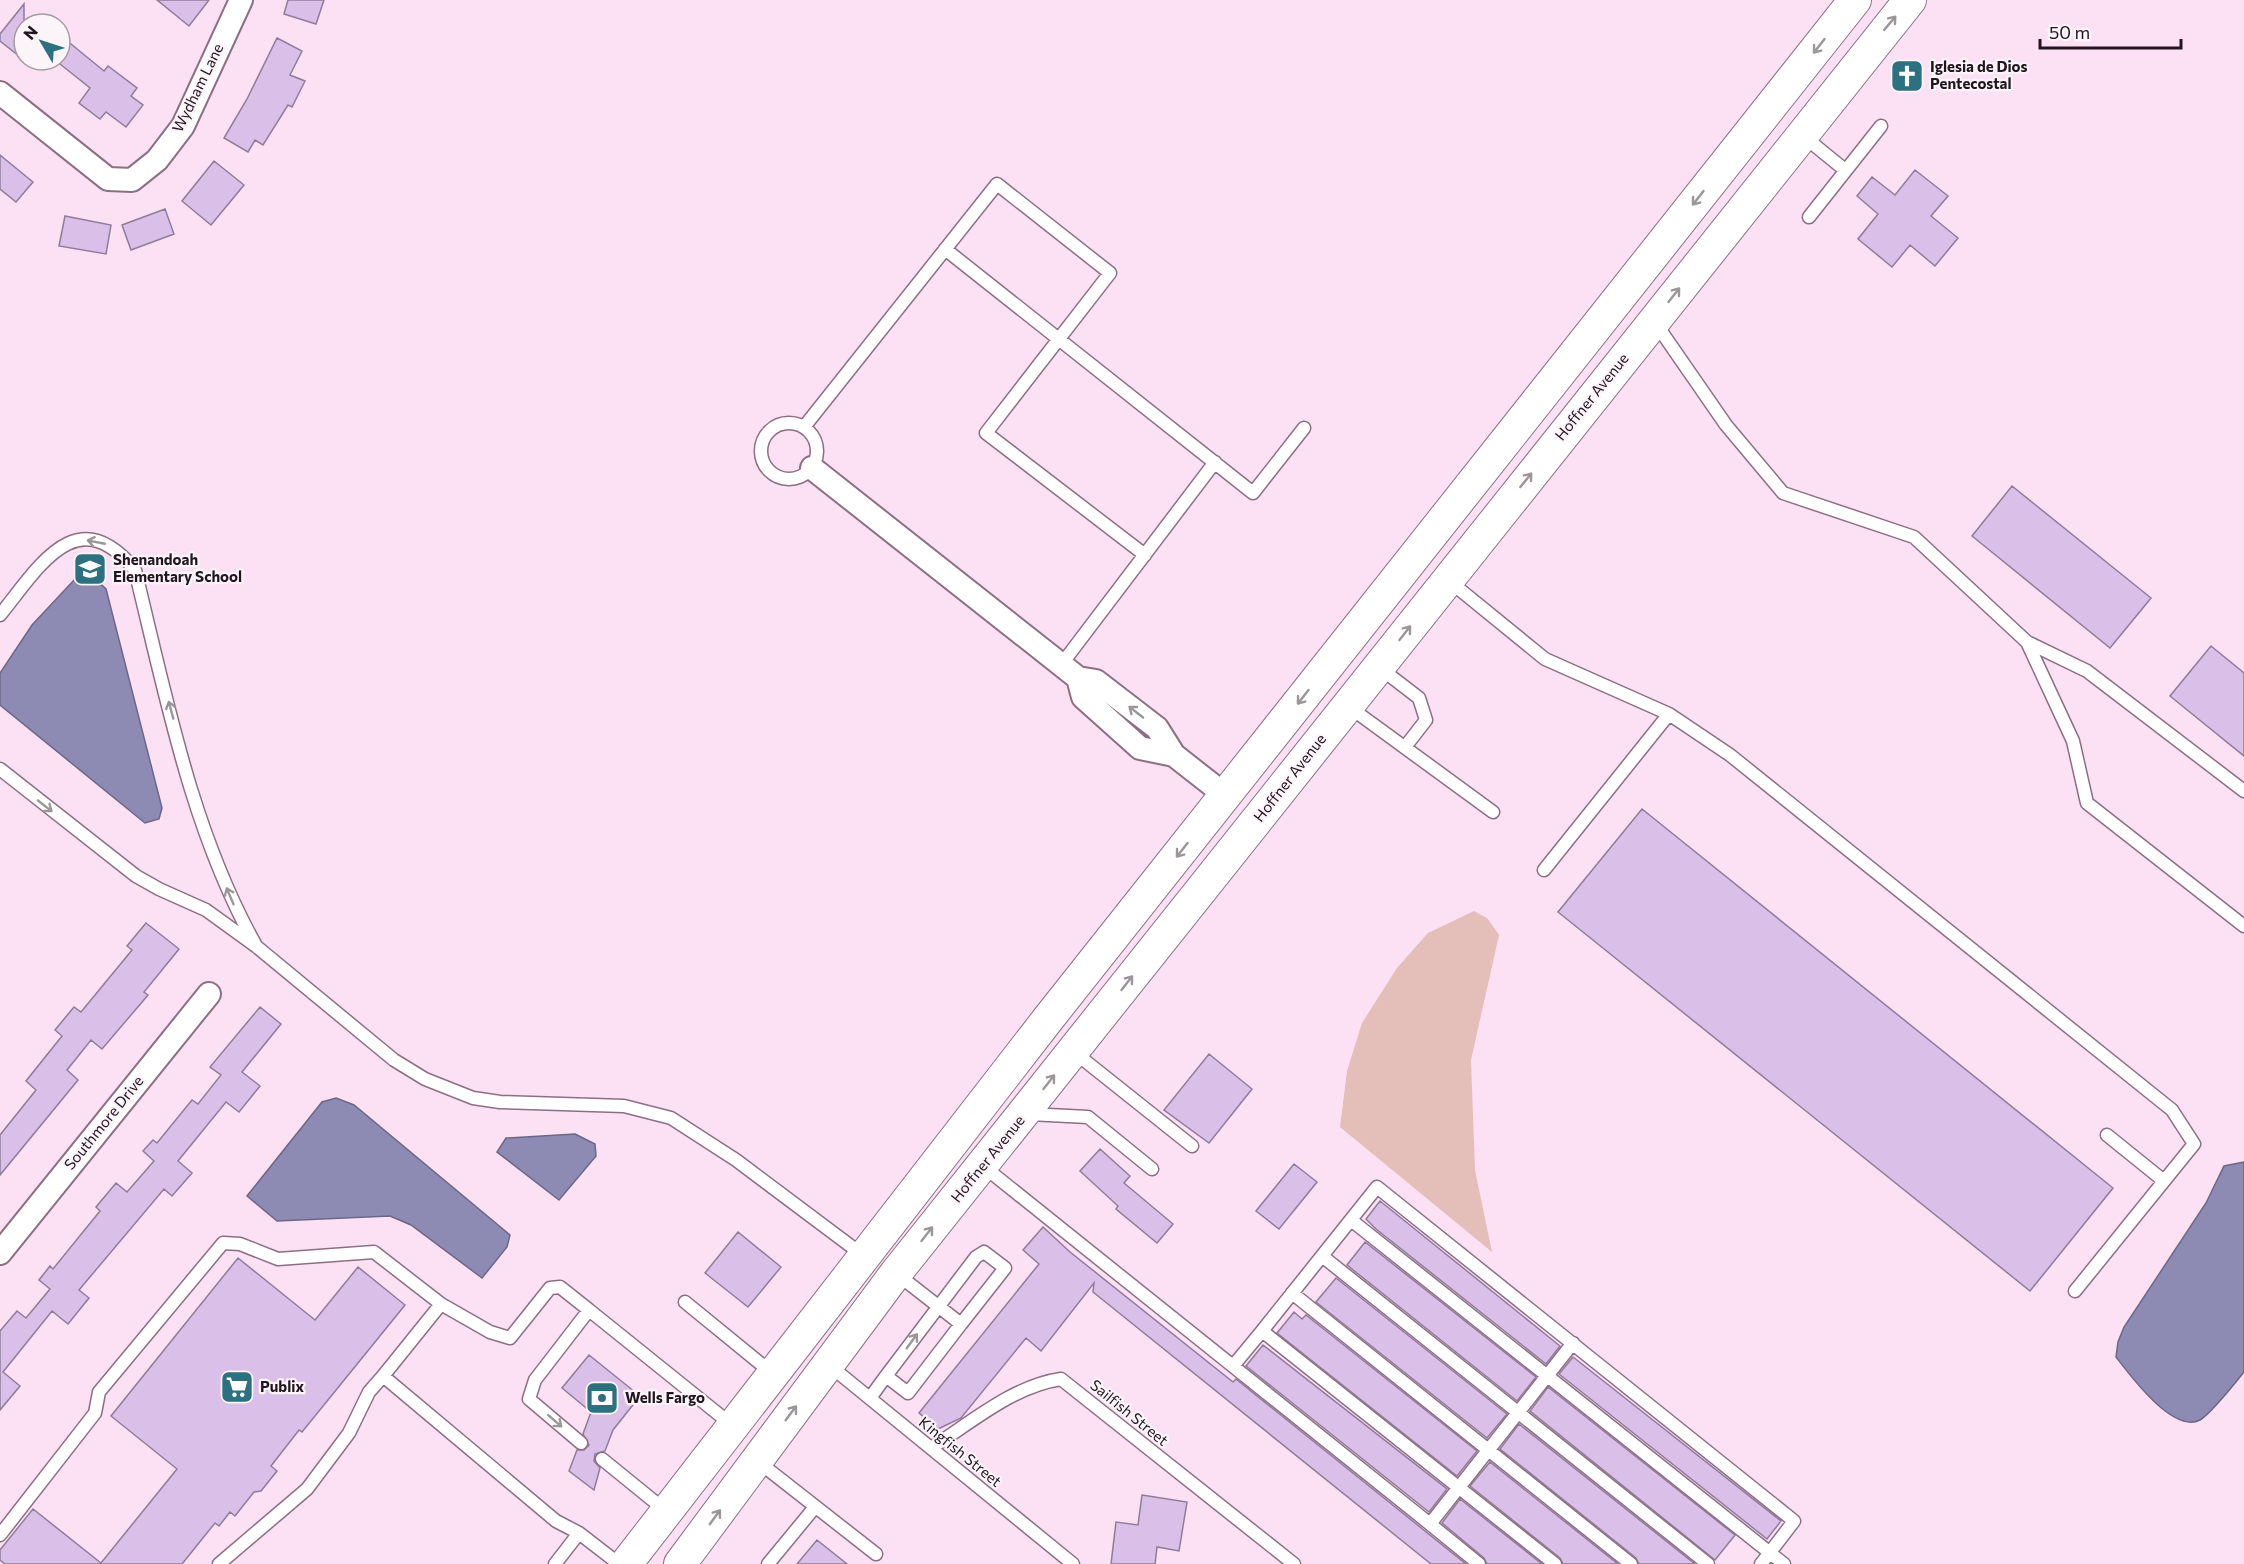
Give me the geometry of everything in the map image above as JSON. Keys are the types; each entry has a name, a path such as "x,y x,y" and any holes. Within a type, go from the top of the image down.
{"main road":[{"path":"626,1564 1009,1069 1855,0"},
{"name":"Hoffner Avenue","path":"680,1564 897,1273 1801,134 1910,0"},
{"path":"1447,579 1447,546 1458,525 1604,342 1615,303"},
{"path":"1347,705 1340,692 1340,678 1352,657 1401,595 1416,570 1424,544"},
{"path":"897,1273 895,1239 996,1107 1009,1069"},
{"path":"828,1364 834,1338 863,1301 870,1274 865,1257"}],"street":[{"name":"Wydham Lane","path":"0,93 108,179 132,180 157,160 183,126 241,0"},
{"path":"812,468 1070,672 1096,681 1157,728 1174,755 1225,795"},
{"name":"Southmore Drive","path":"0,1253 208,994"}],"lane":[{"path":"1809,217 1881,126"},
{"path":"1801,134 1845,170"},
{"path":"804,427 997,184 1110,273 986,433 1145,555"},
{"path":"945,249 1253,493 1304,428"},
{"path":"1654,320 1726,425 1783,493 1914,537 2027,642 2087,671 2244,791"},
{"path":"785,423 804,427 811,433 817,450 812,468 797,479 787,480 770,473 761,457 761,448 769,431 785,423"},
{"path":"1070,672 1145,555 1215,462"},
{"path":"0,615 53,552 75,539 100,541 119,550 135,570 204,831 231,901 257,947"},
{"path":"1447,579 1545,659 1669,714 1730,755 2172,1110 2194,1144 2076,1292"},
{"path":"2027,642 2073,741 2088,803 2244,926"},
{"path":"1378,667 1419,698 1426,720 1405,747"},
{"path":"1347,705 1493,812"},
{"path":"1544,870 1669,714"},
{"path":"0,769 136,876 159,889 206,909 257,947 394,1060 425,1079 451,1091 482,1099 624,1106 671,1118 736,1160 865,1257"},
{"path":"1073,1051 1192,1146"},
{"path":"1025,1113 1088,1117 1152,1169"},
{"path":"2107,1135 2164,1181"},
{"path":"982,1166 1479,1564"},
{"path":"1233,1366 1377,1187 1794,1521 1761,1564"},
{"path":"1351,1220 1784,1564"},
{"path":"0,1535 95,1413 99,1392 223,1243 240,1244 278,1258 374,1252 441,1304 490,1332 510,1338 550,1288 560,1287 732,1425"},
{"path":"870,1398 886,1376 937,1306 976,1257 984,1252 1005,1268 908,1393 886,1376"},
{"path":"1322,1256 1708,1564"},
{"path":"897,1273 961,1324"},
{"path":"1292,1293 1631,1564"},
{"path":"685,1302 773,1374"},
{"path":"219,1564 307,1489 349,1433 369,1392 441,1304"},
{"path":"580,1443 529,1399 535,1380 589,1310"},
{"path":"1262,1331 1555,1564"},
{"path":"1430,1524 1573,1344"},
{"name":"Kingfish Street","path":"828,1364 1070,1563"},
{"path":"383,1376 556,1521 579,1533 619,1564"},
{"name":"Sailfish Street","path":"931,1448 1016,1393 1038,1382 1061,1378 1294,1564"},
{"path":"602,1459 667,1512"},
{"path":"756,1460 814,1508 876,1554"},
{"path":"768,1564 814,1508"},
{"path":"555,1564 579,1533"}],"shaded area":[{"path":"89,573 106,589 162,808 159,819 145,823 0,705 0,673 32,625 74,580"},
{"path":"1474,911 1487,918 1499,935 1471,1060 1475,1170 1492,1252 1340,1127 1347,1071 1362,1023 1397,968 1428,933"},
{"path":"336,1098 354,1105 510,1235 507,1247 482,1278 411,1225 390,1216 277,1221 247,1196 322,1102"},
{"path":"575,1134 595,1144 596,1156 559,1200 497,1152 506,1138"},
{"path":"2244,1162 2244,1372 2204,1417 2189,1422 2177,1419 2165,1411 2142,1389 2116,1357 2118,1342 2124,1327 2206,1203 2224,1166"}],"building":[{"path":"157,0 209,0 189,26"},
{"path":"288,0 324,0 316,24 284,14"},
{"path":"24,4 24,12 18,12"},
{"path":"12,19 12,50 0,41 0,34"},
{"path":"277,38 302,51 290,75 305,81 292,107 288,105 263,145 255,140 248,152 224,138 247,99"},
{"path":"72,45 104,71 108,66 137,88 131,96 143,105 126,127 106,112 100,119 79,103 90,88 70,72 72,72"},
{"path":"0,155 33,182 16,202 0,189"},
{"path":"214,161 244,185 211,225 182,201"},
{"path":"1915,170 1948,196 1931,216 1958,238 1935,266 1910,245 1892,267 1858,239 1878,214 1857,196 1872,177 1895,195"},
{"path":"165,209 174,234 131,250 122,225"},
{"path":"65,216 111,225 106,254 59,246"},
{"path":"2012,486 2151,598 2110,648 1972,536"},
{"path":"2211,646 2244,673 2244,756 2170,696"},
{"path":"1642,809 2113,1188 2030,1291 1558,912"},
{"path":"146,923 179,949 144,992 148,995 102,1049 91,1040 67,1070 78,1080 0,1175 0,1135 36,1090 26,1081 62,1036 55,1030 74,1007 81,1012 132,950 127,946"},
{"path":"260,1007 281,1024 242,1072 260,1086 239,1112 226,1102 178,1161 192,1173 172,1196 164,1189 79,1290 89,1298 68,1324 52,1311 3,1372 20,1386 0,1410 0,1331 17,1311 26,1318 50,1289 39,1280 50,1266 53,1269 100,1211 96,1207 116,1183 127,1192 154,1161 143,1151 153,1140 157,1143 192,1100 198,1104 221,1075 210,1067"},
{"path":"1209,1054 1252,1089 1209,1143 1164,1110"},
{"path":"1100,1149 1130,1176 1124,1183 1173,1224 1157,1243 1116,1209 1118,1206 1080,1171"},
{"path":"1294,1164 1317,1182 1279,1229 1256,1211"},
{"path":"1380,1201 1560,1346 1546,1364 1376,1229 1366,1219"},
{"path":"1043,1227 1070,1252 1233,1382 1236,1379 1466,1564 1431,1564 1093,1292 1094,1283 1041,1351 1026,1338 961,1418 938,1429 919,1413 1039,1264 1023,1250"},
{"path":"738,1232 781,1267 748,1307 705,1273"},
{"path":"1365,1242 1536,1377 1517,1401 1347,1265"},
{"name":"Publix","path":"238,1258 315,1320 358,1267 405,1305 302,1432 299,1430 271,1466 277,1471 261,1491 254,1492 235,1516 230,1512 219,1526 215,1523 182,1564 5,1564 0,1560 0,1550 33,1509 101,1563 177,1469 111,1416"},
{"path":"1336,1278 1507,1414 1487,1438 1316,1302"},
{"path":"1294,1312 1302,1319 1306,1315 1477,1451 1457,1476 1277,1333"},
{"path":"1263,1345 1447,1489 1429,1512 1246,1366"},
{"path":"589,1355 640,1396 613,1430 605,1451 595,1454 594,1461 600,1468 594,1490 569,1471 577,1450 584,1450 589,1445 583,1434 591,1412 562,1388"},
{"path":"1573,1357 1781,1521 1767,1539 1559,1374"},
{"path":"1548,1387 1735,1535 1715,1560 1530,1411"},
{"path":"1519,1424 1695,1564 1639,1564 1636,1558 1500,1449"},
{"path":"1490,1462 1618,1564 1563,1564 1560,1558 1470,1486"},
{"path":"1142,1495 1187,1502 1179,1551 1157,1547 1155,1564 1111,1564 1116,1522 1138,1525"},
{"path":"1460,1499 1542,1564 1487,1564 1484,1558 1442,1523"},
{"path":"817,1540 847,1564 797,1564"}],"place":[{"name":"Iglesia de Dios Pentecostal","path":"1907,76"},
{"name":"Shenandoah Elementary School","path":"90,569"},
{"name":"Publix","path":"237,1387"},
{"name":"Wells Fargo","path":"602,1398"}]}
